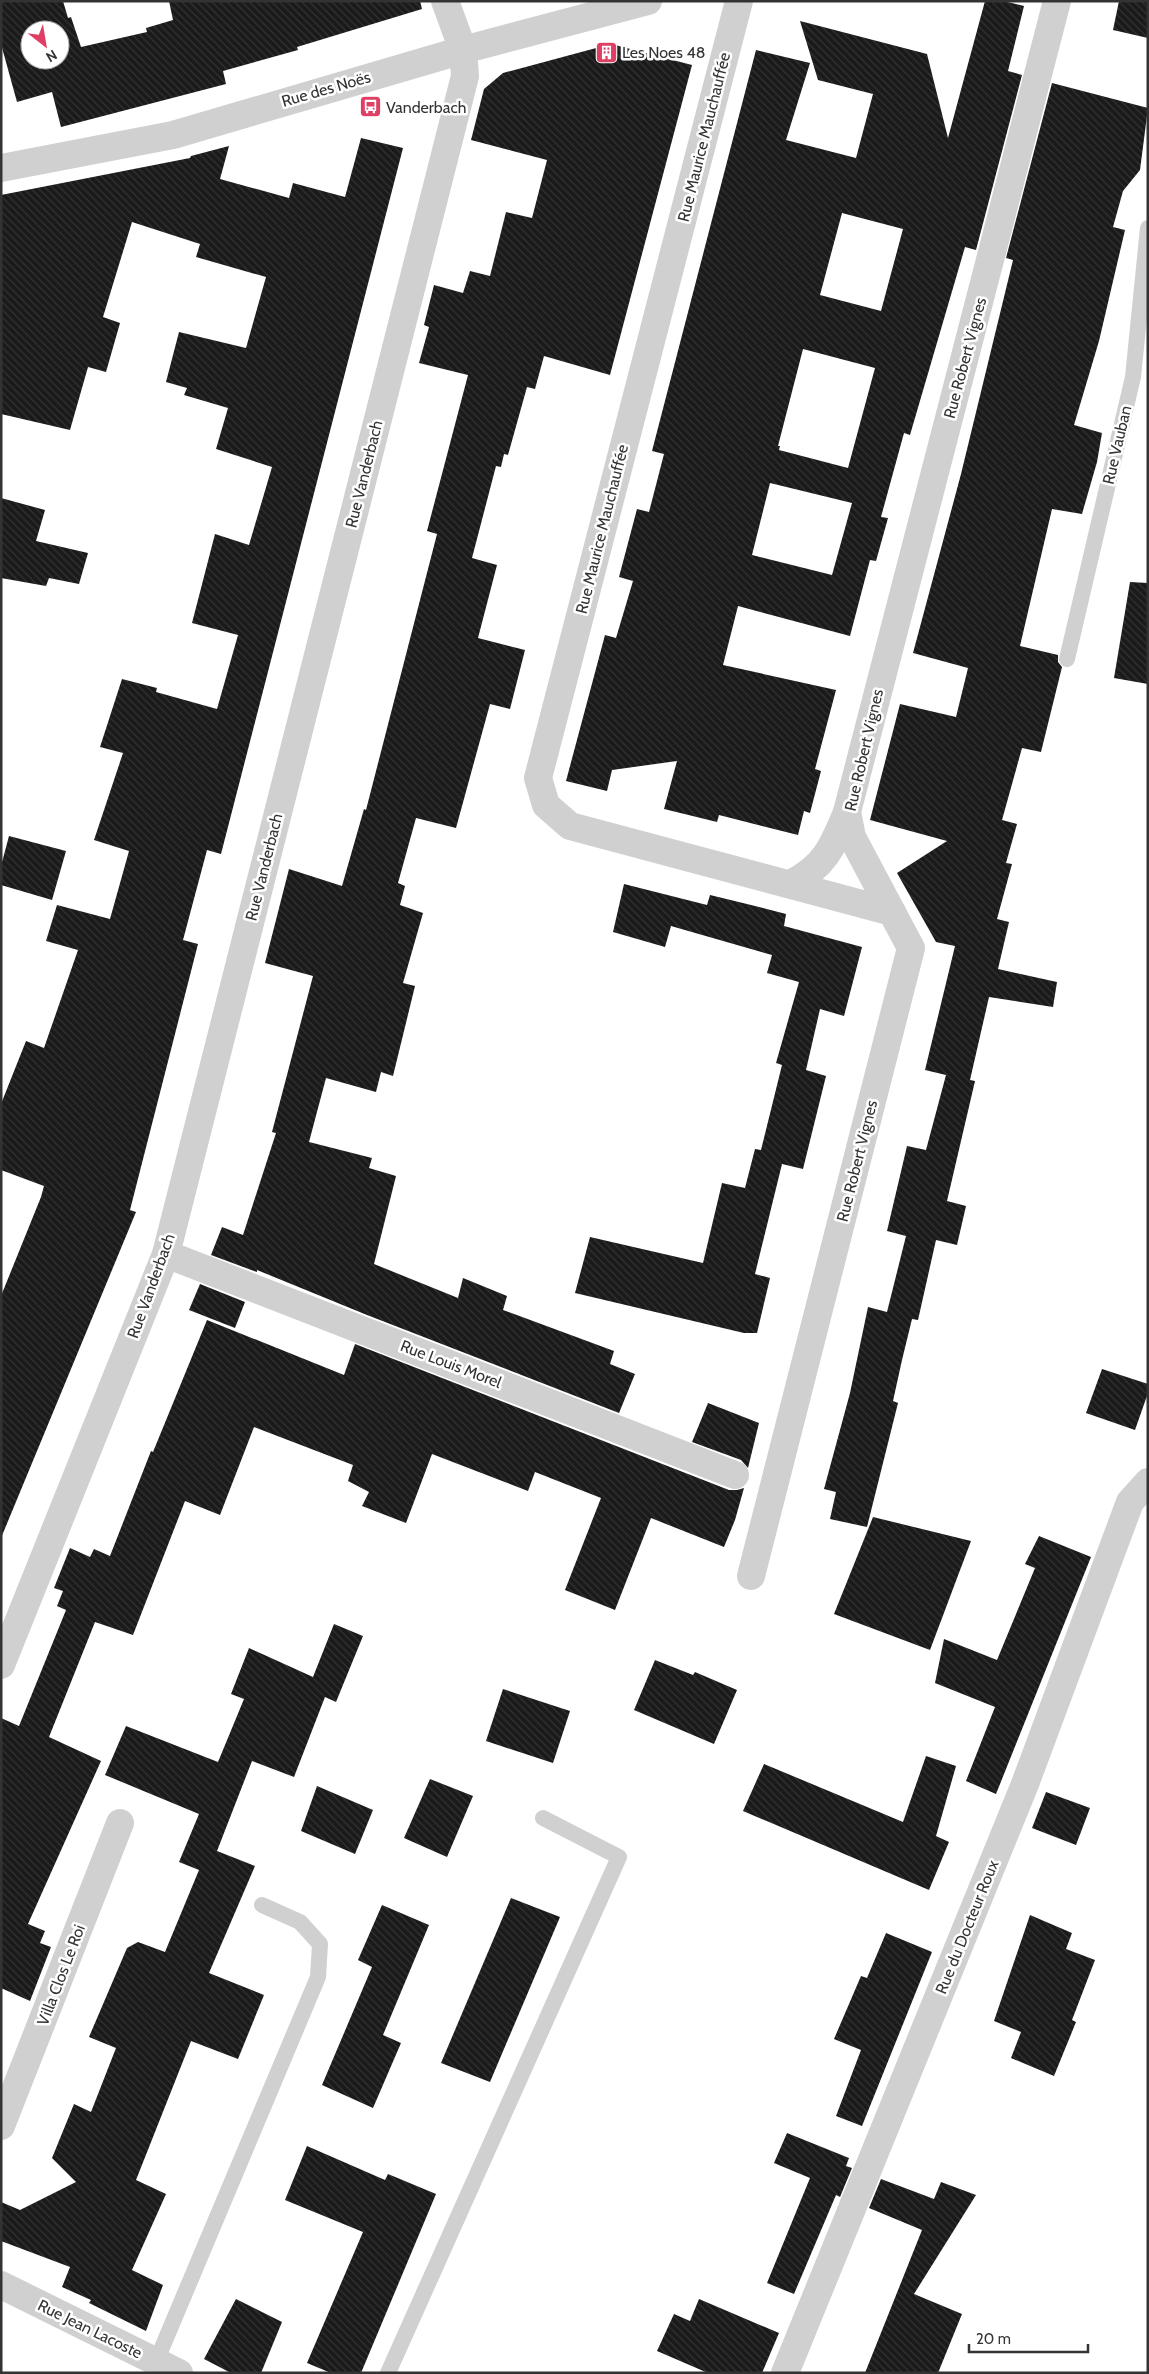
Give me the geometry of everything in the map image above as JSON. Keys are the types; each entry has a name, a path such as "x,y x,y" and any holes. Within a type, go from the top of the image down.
{"street":[{"name":"Rue Vanderbach","path":"1,1665 166,1254 465,76 463,50 445,1"},
{"name":"Rue des Noës","path":"1,168 173,135 463,50 648,1"},
{"name":"Rue Maurice Mauchauffée","path":"739,1 538,778 546,805 570,826 892,912"},
{"name":"Rue Robert Vignes","path":"751,1576 911,948 852,837 847,812 1058,1"},
{"path":"790,884 803,878 822,863 834,845 847,812"},
{"name":"Rue Louis Morel","path":"166,1254 735,1475"},
{"name":"Rue du Docteur Roux","path":"785,2373 1025,1784 1130,1502 1148,1482"},
{"name":"Villa Clos Le Roi","path":"1,2126 120,1823"},
{"name":"Rue Jean Lacoste","path":"1,2285 168,2367"}],"lane":[{"name":"Rue Vauban","path":"1067,659 1133,377 1148,228"},
{"path":"388,2373 618,1857 543,1818"},
{"path":"168,2367 318,1977 320,1944 300,1922 262,1905"}],"building":[{"path":"1,1 63,1 68,18 71,17 81,47 147,32 146,28 173,20 169,1 420,1 422,9 297,47 298,50 223,71 226,84 61,127 52,92 17,102 1,44"},
{"path":"985,1 1003,1 1024,6 1008,71 1022,75 976,250 965,247 910,435 904,433 881,517 888,518 876,561 870,560 850,636 738,606 723,665 836,690 815,769 821,771 810,813 804,811 798,835 719,815 717,822 664,809 677,761 612,770 607,791 566,781 605,635 616,638 633,581 619,577 637,509 649,512 664,454 652,451 756,50 810,63 786,140 856,158 873,94 818,80 800,21 927,54 948,138","holes":["842,213 903,229 881,311 820,295","803,349 875,368 848,468 779,450 780,446 778,446","770,483 852,503 832,575 752,555"]},
{"path":"1119,1 1148,1 1148,38 1113,30"},
{"path":"611,44 692,65 610,375 544,356 535,389 527,387 508,455 504,454 501,467 496,466 472,558 497,565 478,638 525,650 510,709 490,704 456,828 416,818 398,883 405,886 400,905 423,913 403,983 415,986 393,1076 381,1072 376,1092 326,1078 309,1142 372,1158 369,1168 396,1176 374,1264 458,1298 463,1278 507,1296 503,1310 614,1351 610,1364 635,1374 619,1413 257,1270 257,1272 211,1255 222,1227 243,1235 276,1133 272,1132 313,976 265,963 289,869 342,886 364,809 366,810 437,534 427,531 468,375 419,363 429,327 424,325 434,285 463,293 470,271 490,276 506,212 532,218 547,160 471,140 484,89 503,73"},
{"path":"1052,83 1148,108 1140,170 1123,191 1113,227 1125,230 1099,341 1074,425 1102,433 1097,462 1082,514 1052,509 1020,646 1058,655 1058,662 1062,667 1041,752 1022,748 1002,820 1017,824 1006,863 1012,864 997,919 1009,922 998,969 1057,982 1053,1007 989,997 970,1080 975,1081 947,1201 966,1206 957,1245 936,1240 918,1320 912,1319 902,1360 893,1401 898,1403 867,1527 830,1519 836,1492 824,1489 850,1393 868,1307 887,1312 906,1236 887,1231 907,1146 926,1150 946,1075 925,1070 955,946 936,942 897,873 947,841 870,820 900,704 956,717 968,668 913,653 961,474 1013,260 1006,258"},
{"path":"361,138 403,148 221,854 207,850 183,940 198,944 130,1210 136,1212 1,1538 1,1296 44,1186 1,1170 1,1104 26,1041 44,1048 78,950 46,941 57,905 110,919 129,851 94,840 123,753 100,747 122,679 157,688 156,692 217,709 238,635 192,623 215,534 249,545 272,467 216,449 228,408 184,395 187,388 166,382 179,332 246,348 266,277 196,257 200,244 132,222 103,317 120,323 106,372 88,367 70,430 1,414 1,195 190,158 191,156 229,146 220,179 289,198 293,183 345,197"},
{"path":"1,498 45,510 36,541 88,553 79,584 49,578 46,586 1,578"},
{"path":"1130,582 1148,583 1148,684 1114,678"},
{"path":"9,836 66,851 52,900 1,885 1,866"},
{"path":"624,884 707,905 710,895 786,914 784,926 862,947 844,1016 820,1009 806,1070 826,1076 803,1169 782,1164 755,1274 770,1278 757,1333 744,1333 575,1293 590,1237 703,1263 722,1183 745,1188 755,1149 761,1150 782,1065 776,1063 799,982 767,973 772,955 671,926 665,947 613,932"},
{"path":"200,1284 245,1302 235,1328 189,1310"},
{"path":"207,1320 344,1375 355,1344 729,1490 744,1488 735,1520 724,1547 651,1518 615,1610 565,1590 601,1498 535,1472 528,1491 432,1454 406,1523 362,1506 369,1492 348,1481 353,1465 254,1427 220,1515 185,1501 133,1635 95,1622 49,1737 101,1761 28,1924 45,1931 40,1943 51,1947 30,2001 1,1988 1,1718 19,1726 66,1610 57,1606 63,1591 54,1588 70,1548 90,1557 94,1549 110,1556 151,1451 153,1452"},
{"path":"1102,1369 1148,1384 1148,1393 1135,1430 1086,1413"},
{"path":"708,1403 759,1423 748,1468 741,1460 692,1442"},
{"path":"873,1517 971,1541 930,1650 834,1614"},
{"path":"1039,1536 1091,1557 996,1794 966,1781 995,1707 935,1683 944,1639 997,1660 1035,1568 1025,1564"},
{"path":"334,1624 363,1636 336,1702 325,1697 294,1777 252,1761 217,1851 255,1866 209,1973 264,1995 238,2059 191,2041 136,2180 166,2194 132,2270 163,2285 146,2331 89,2303 91,2300 62,2287 70,2267 1,2241 1,2202 20,2210 76,2182 52,2158 74,2104 91,2112 116,2048 89,2037 127,1948 138,1942 165,1952 199,1870 179,1862 199,1814 105,1775 126,1726 218,1762 244,1699 231,1694 249,1648 313,1677"},
{"path":"655,1660 693,1675 695,1672 737,1690 714,1744 634,1710"},
{"path":"503,1689 570,1711 553,1763 486,1741"},
{"path":"926,1756 956,1766 936,1836 949,1842 929,1890 743,1811 764,1764 903,1822"},
{"path":"430,1779 473,1796 447,1857 404,1838"},
{"path":"317,1786 373,1810 355,1854 301,1831"},
{"path":"1046,1792 1090,1808 1076,1845 1032,1828"},
{"path":"511,1898 560,1917 490,2082 441,2063"},
{"path":"382,1905 429,1925 383,2035 401,2043 373,2108 322,2085 372,1967 358,1960"},
{"path":"1030,1915 1072,1933 1066,1949 1095,1960 1072,2020 1076,2022 1054,2076 1011,2058 1021,2032 994,2021"},
{"path":"886,1933 932,1952 862,2126 836,2116 861,2050 834,2039 861,1976 867,1978"},
{"path":"787,2133 849,2158 846,2166 852,2168 840,2197 836,2195 794,2294 767,2283 810,2178 774,2163"},
{"path":"307,2146 385,2180 388,2174 436,2194 361,2373 331,2373 307,2363 363,2232 285,2200"},
{"path":"881,2179 934,2199 941,2182 976,2195 914,2294 962,2314 938,2373 865,2373 922,2230 869,2208"},
{"path":"236,2299 282,2322 261,2373 231,2373 204,2359"},
{"path":"699,2299 779,2333 762,2373 708,2373 657,2351 674,2314 690,2321"}],"place":[{"name":"Les Noes 48","path":"606,52"},
{"name":"Vanderbach","path":"370,107"}]}
